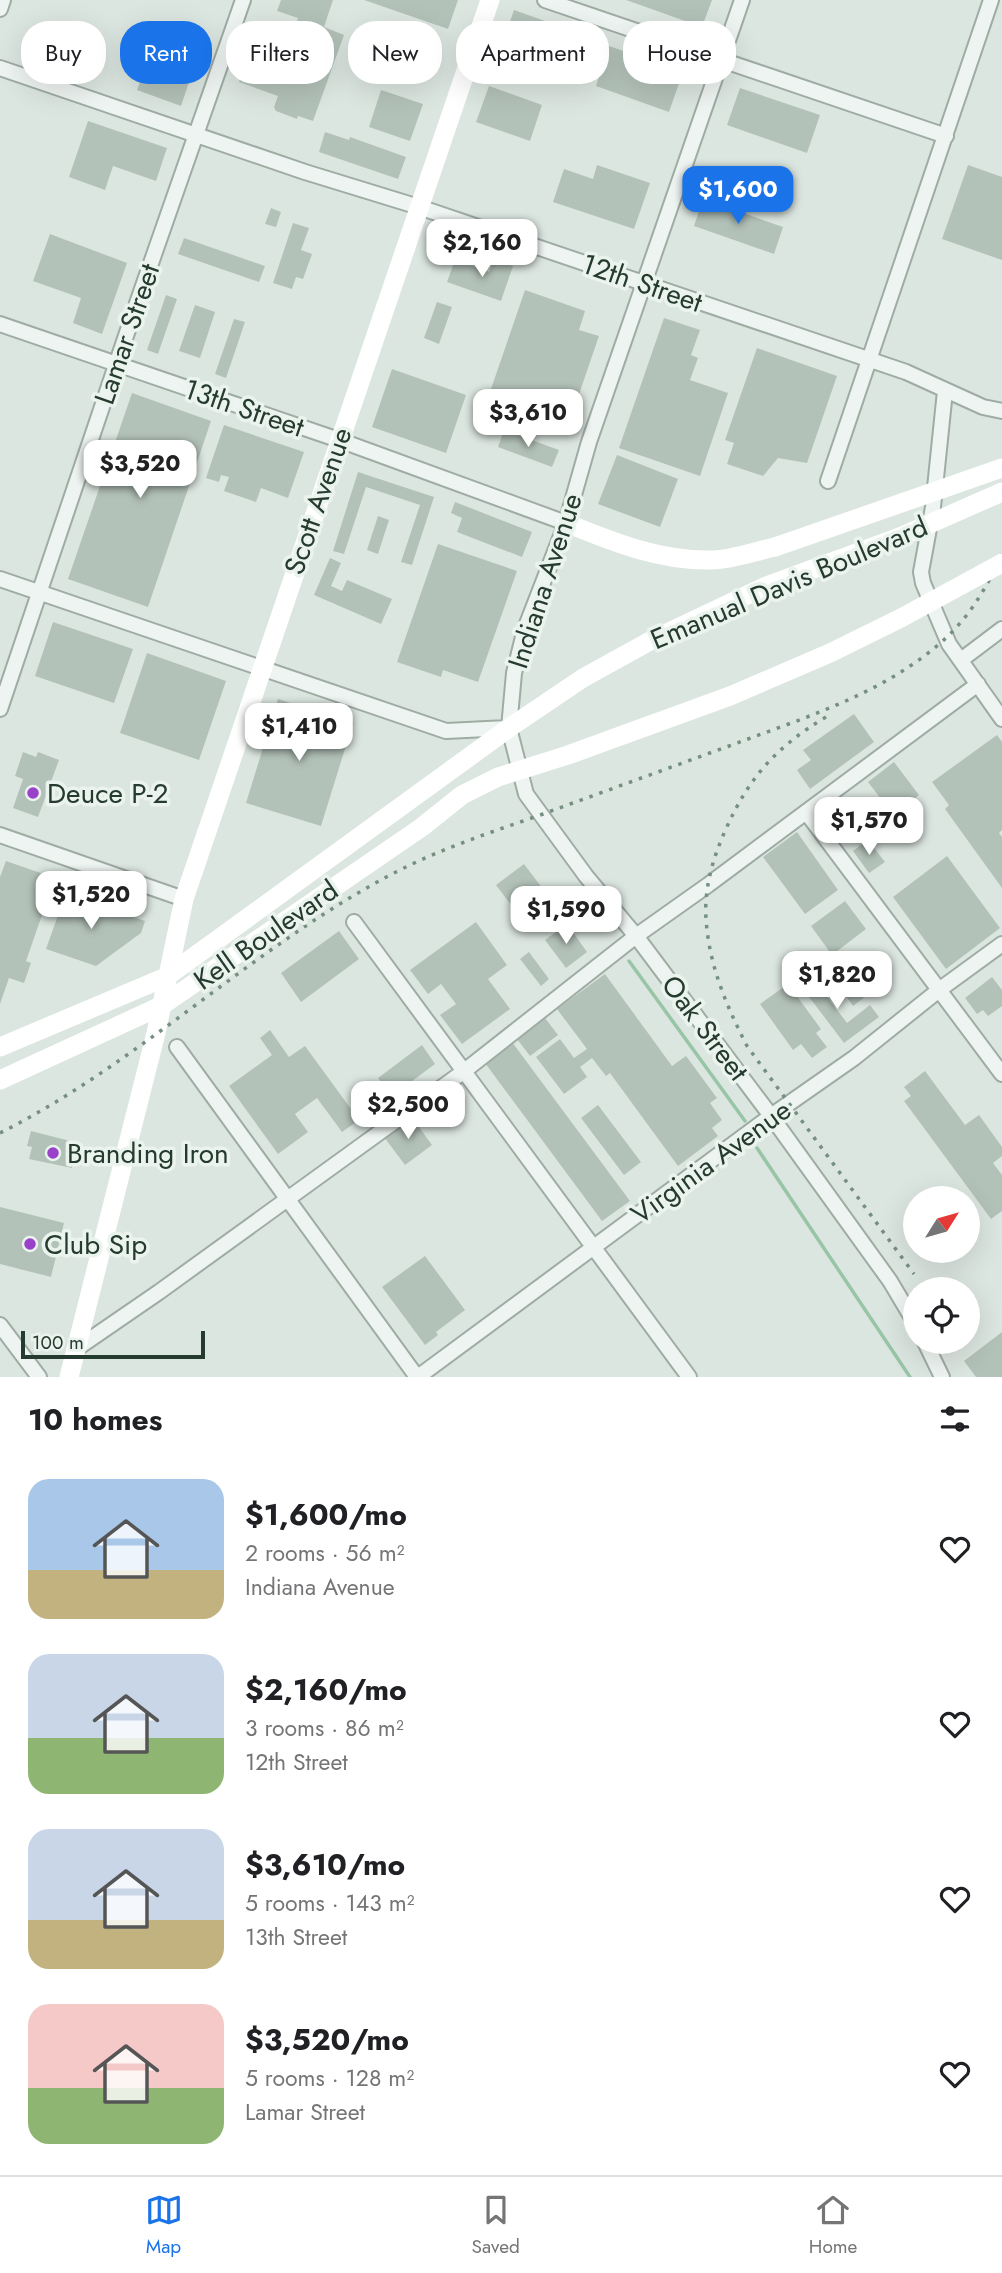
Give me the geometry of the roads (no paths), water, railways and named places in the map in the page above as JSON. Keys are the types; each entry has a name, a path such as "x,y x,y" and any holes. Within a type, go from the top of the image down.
{"main road":[{"name":"Scott Avenue","path":"69,1377 162,1006 184,900 489,0"},
{"path":"566,523 629,549 666,557 713,560 775,547 1002,468"},
{"name":"Emanual Davis Boulevard","path":"509,728 583,678 650,641 764,587 900,537 1002,492"},
{"path":"520,770 730,696 830,653 1002,564"},
{"name":"Kell Boulevard","path":"0,1047 166,977 509,728"},
{"name":"Kell Boulevard","path":"0,1080 162,1006 422,827 462,795 498,777 520,770"}],"street":[{"path":"0,9 3,0"},
{"name":"Lamar Street","path":"0,709 243,0"},
{"path":"545,0 623,26"},
{"name":"Indiana Avenue","path":"735,21 742,0"},
{"path":"828,481 991,0"},
{"path":"736,65 946,136"},
{"name":"12th Street","path":"0,68 906,372 984,407 1002,411"},
{"name":"Indiana Avenue","path":"509,728 514,673 525,628 566,523 589,442 714,84"},
{"name":"13th Street","path":"0,324 339,440 566,523"},
{"path":"945,391 933,507 921,572 923,583 949,644 1002,719"},
{"path":"0,579 446,731 509,728"},
{"path":"961,660 1002,629"},
{"path":"76,1349 463,1072 636,936 918,731 978,684"},
{"name":"Oak Street","path":"509,728 526,794 771,1116 883,1271 903,1304"},
{"path":"806,812 1002,1074"},
{"path":"0,835 184,900"},
{"path":"354,922 689,1377"},
{"name":"Virginia Avenue","path":"417,1377 854,1058 1002,944"},
{"path":"177,1047 417,1377"},
{"path":"0,1325 39,1377"},
{"path":"931,1354 942,1377"}],"waterway":[{"path":"629,961 745,1121"},
{"path":"757,1148 910,1377"}],"railway":[{"path":"0,1133 101,1073 293,934 394,873 467,841 801,719 878,685 925,655 956,628 979,598 1002,554"},
{"path":"826,717 778,752 754,779 734,812 710,874 706,896 708,936 720,984 747,1046 914,1274"}],"place":[{"name":"Deuce P-2","path":"33,793"},
{"name":"Branding Iron","path":"53,1153"},
{"name":"Club Sip","path":"30,1244"}]}
